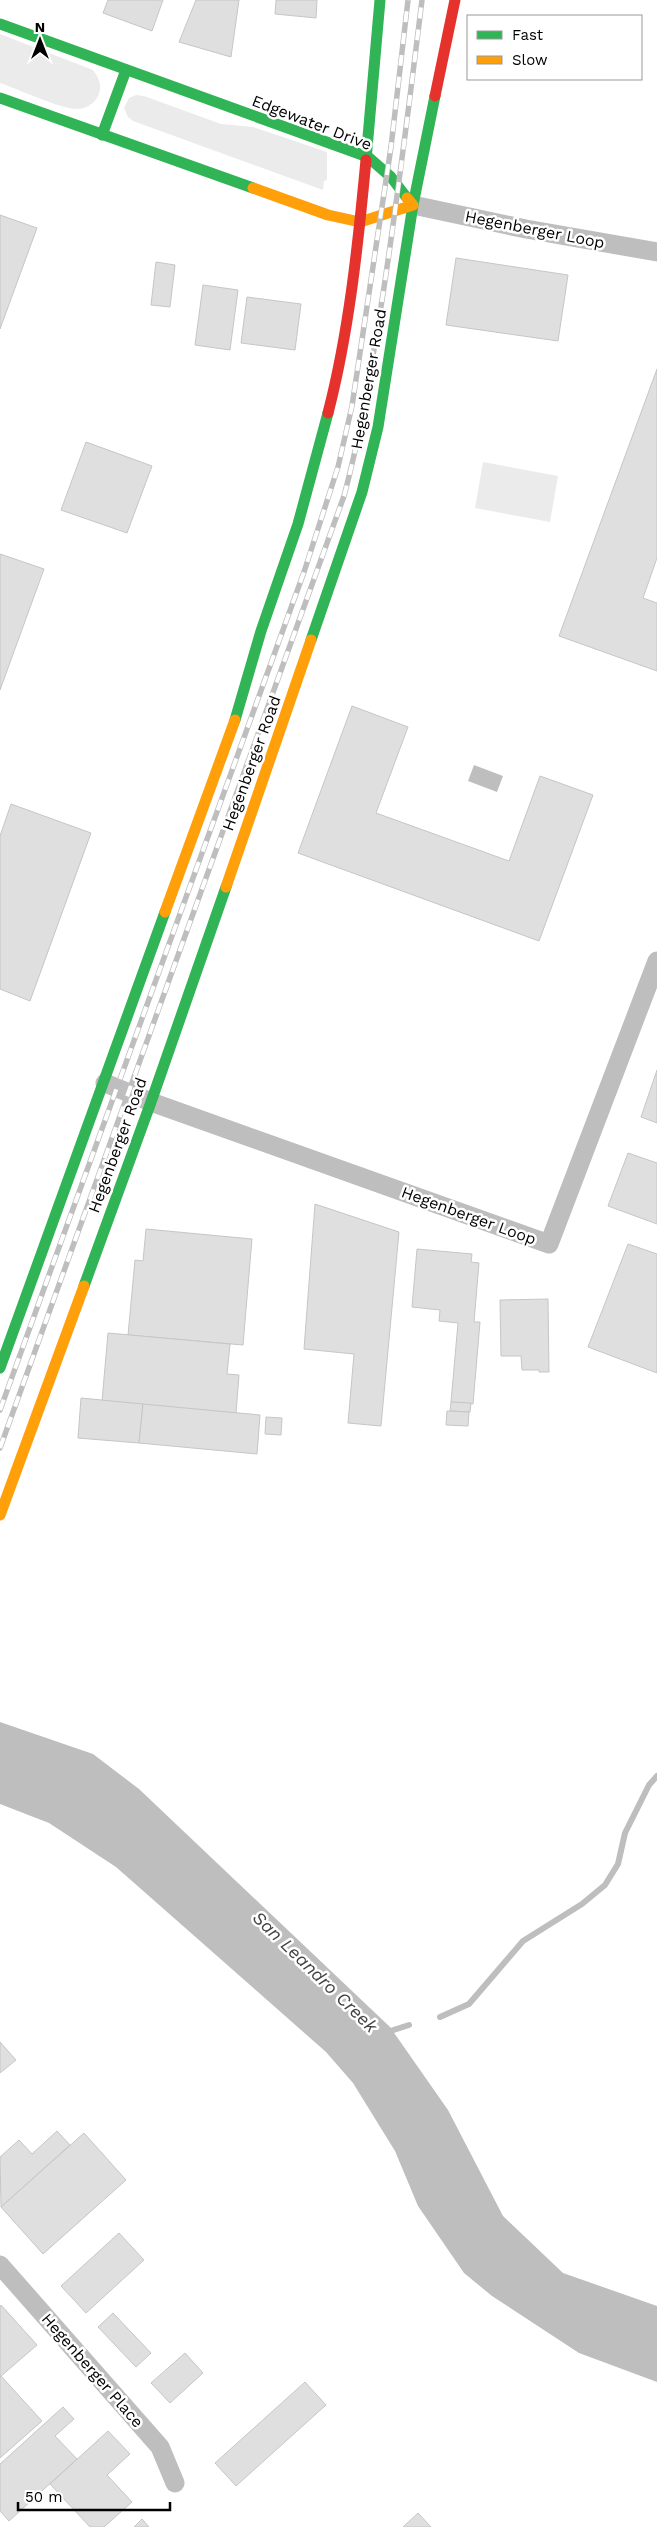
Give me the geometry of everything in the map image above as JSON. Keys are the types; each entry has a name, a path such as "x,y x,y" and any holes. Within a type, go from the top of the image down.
{"main road":[{"name":"Hegenberger Road","path":"0,1368 235,719 261,631 298,524 337,378 368,158 380,0"},
{"name":"Hegenberger Road","path":"0,1515 151,1102 362,492 388,376 413,206 455,0"},
{"name":"Edgewater Drive","path":"0,24 368,158 391,177 413,206"},
{"path":"102,135 126,70"},
{"path":"0,98 328,215 360,222 413,206"}],"street":[{"name":"Hegenberger Loop","path":"413,206 526,230 657,252"},
{"name":"Hegenberger Loop","path":"104,1083 151,1102 549,1244 651,1000 657,961"},
{"name":"Hegenberger Place","path":"0,2265 160,2447 175,2483"}],"shaded area":[{"path":"0,34 93,70 100,84 97,98 91,105 86,107 70,108 0,83"},
{"path":"136,95 144,96 221,124 253,127 327,152 327,180 324,181 323,190 133,121 128,117 124,108 129,98"},
{"path":"483,462 558,476 550,522 475,508"}],"water":[{"path":"474,765 503,776 497,792 468,781"},
{"name":"San Leandro Creek","path":"0,1722 93,1754 139,1789 390,2027 448,2110 503,2216 563,2273 657,2306 657,2382 579,2353 492,2296 464,2273 418,2206 395,2151 353,2083 326,2052 116,1867 49,1823 0,1804"}],"building":[{"path":"108,0 163,0 152,31 103,13"},
{"path":"196,0 239,0 231,57 179,42"},
{"path":"276,0 317,0 316,18 275,14"},
{"path":"0,215 37,228 0,329"},
{"path":"456,258 568,275 558,341 446,325"},
{"path":"156,262 175,265 170,307 151,305"},
{"path":"203,285 238,290 230,350 195,345"},
{"path":"247,297 301,304 295,350 241,343"},
{"path":"657,369 657,558 643,598 657,603 657,671 559,636"},
{"path":"86,442 152,466 127,533 61,510"},
{"path":"0,554 44,569 0,690"},
{"path":"352,706 408,727 376,813 509,861 540,776 593,795 539,941 298,853"},
{"path":"11,804 91,833 30,1001 0,989 0,836"},
{"path":"657,1070 657,1123 641,1117"},
{"path":"628,1153 657,1163 657,1224 608,1206"},
{"path":"315,1204 399,1232 381,1426 348,1423 354,1354 304,1349"},
{"path":"146,1229 252,1239 243,1345 128,1335 135,1260 143,1261"},
{"path":"628,1244 657,1254 657,1373 588,1347"},
{"path":"417,1249 472,1254 471,1262 479,1263 474,1322 480,1322 473,1404 451,1402 458,1323 439,1321 440,1310 412,1307"},
{"path":"548,1299 549,1372 522,1370 521,1356 501,1356 500,1300"},
{"path":"108,1333 230,1344 227,1374 239,1375 236,1413 102,1401"},
{"path":"81,1398 143,1404 139,1443 78,1438"},
{"path":"451,1402 471,1403 470,1412 450,1411"},
{"path":"143,1404 260,1415 257,1454 139,1443"},
{"path":"447,1411 469,1412 468,1426 446,1425"},
{"path":"266,1417 282,1418 281,1435 265,1434"},
{"path":"0,2042 16,2060 0,2073"},
{"path":"57,2131 70,2145 1,2207 0,2157 19,2140 32,2154"},
{"path":"84,2133 126,2180 43,2254 1,2207"},
{"path":"119,2233 144,2260 86,2313 61,2286"},
{"path":"1,2305 37,2345 0,2377 0,2307"},
{"path":"113,2313 151,2353 136,2367 98,2327"},
{"path":"185,2353 203,2373 170,2403 151,2383"},
{"path":"0,2377 42,2421 0,2458"},
{"path":"305,2382 326,2405 236,2486 215,2463"},
{"path":"63,2407 74,2419 55,2436 77,2459 9,2521 0,2511 0,2464"},
{"path":"108,2431 130,2454 107,2475 132,2502 104,2527 90,2527 50,2484"},
{"path":"418,2513 431,2527 403,2527"},
{"path":"142,2519 149,2527 134,2527"}],"waterway":[{"path":"440,2017 469,2004 523,1941 582,1904 605,1885 618,1864 625,1833 649,1785 657,1776"},
{"path":"384,2033 409,2025"}],"railway":[{"path":"0,1410 304,572 338,467 352,406 391,147 408,0"},
{"path":"0,1448 344,496 371,370 383,294 422,0"}],"traffic: fast":[{"path":"366,160 380,0"},
{"path":"0,24 368,157 391,177 407,198"},
{"path":"102,135 126,70"},
{"path":"311,640 362,492 378,427 413,205 435,96"},
{"path":"0,98 253,188"},
{"path":"235,720 261,631 298,524 328,413"},
{"path":"84,1286 226,887"},
{"path":"0,1368 165,912"}],"traffic: slow":[{"path":"253,188 328,215 360,222 413,205 407,198"},
{"path":"226,887 311,640"},
{"path":"165,912 235,720"},
{"path":"0,1515 84,1286"}],"traffic: jam":[{"path":"435,96 455,0"},
{"path":"328,413 347,320 366,160"}]}
